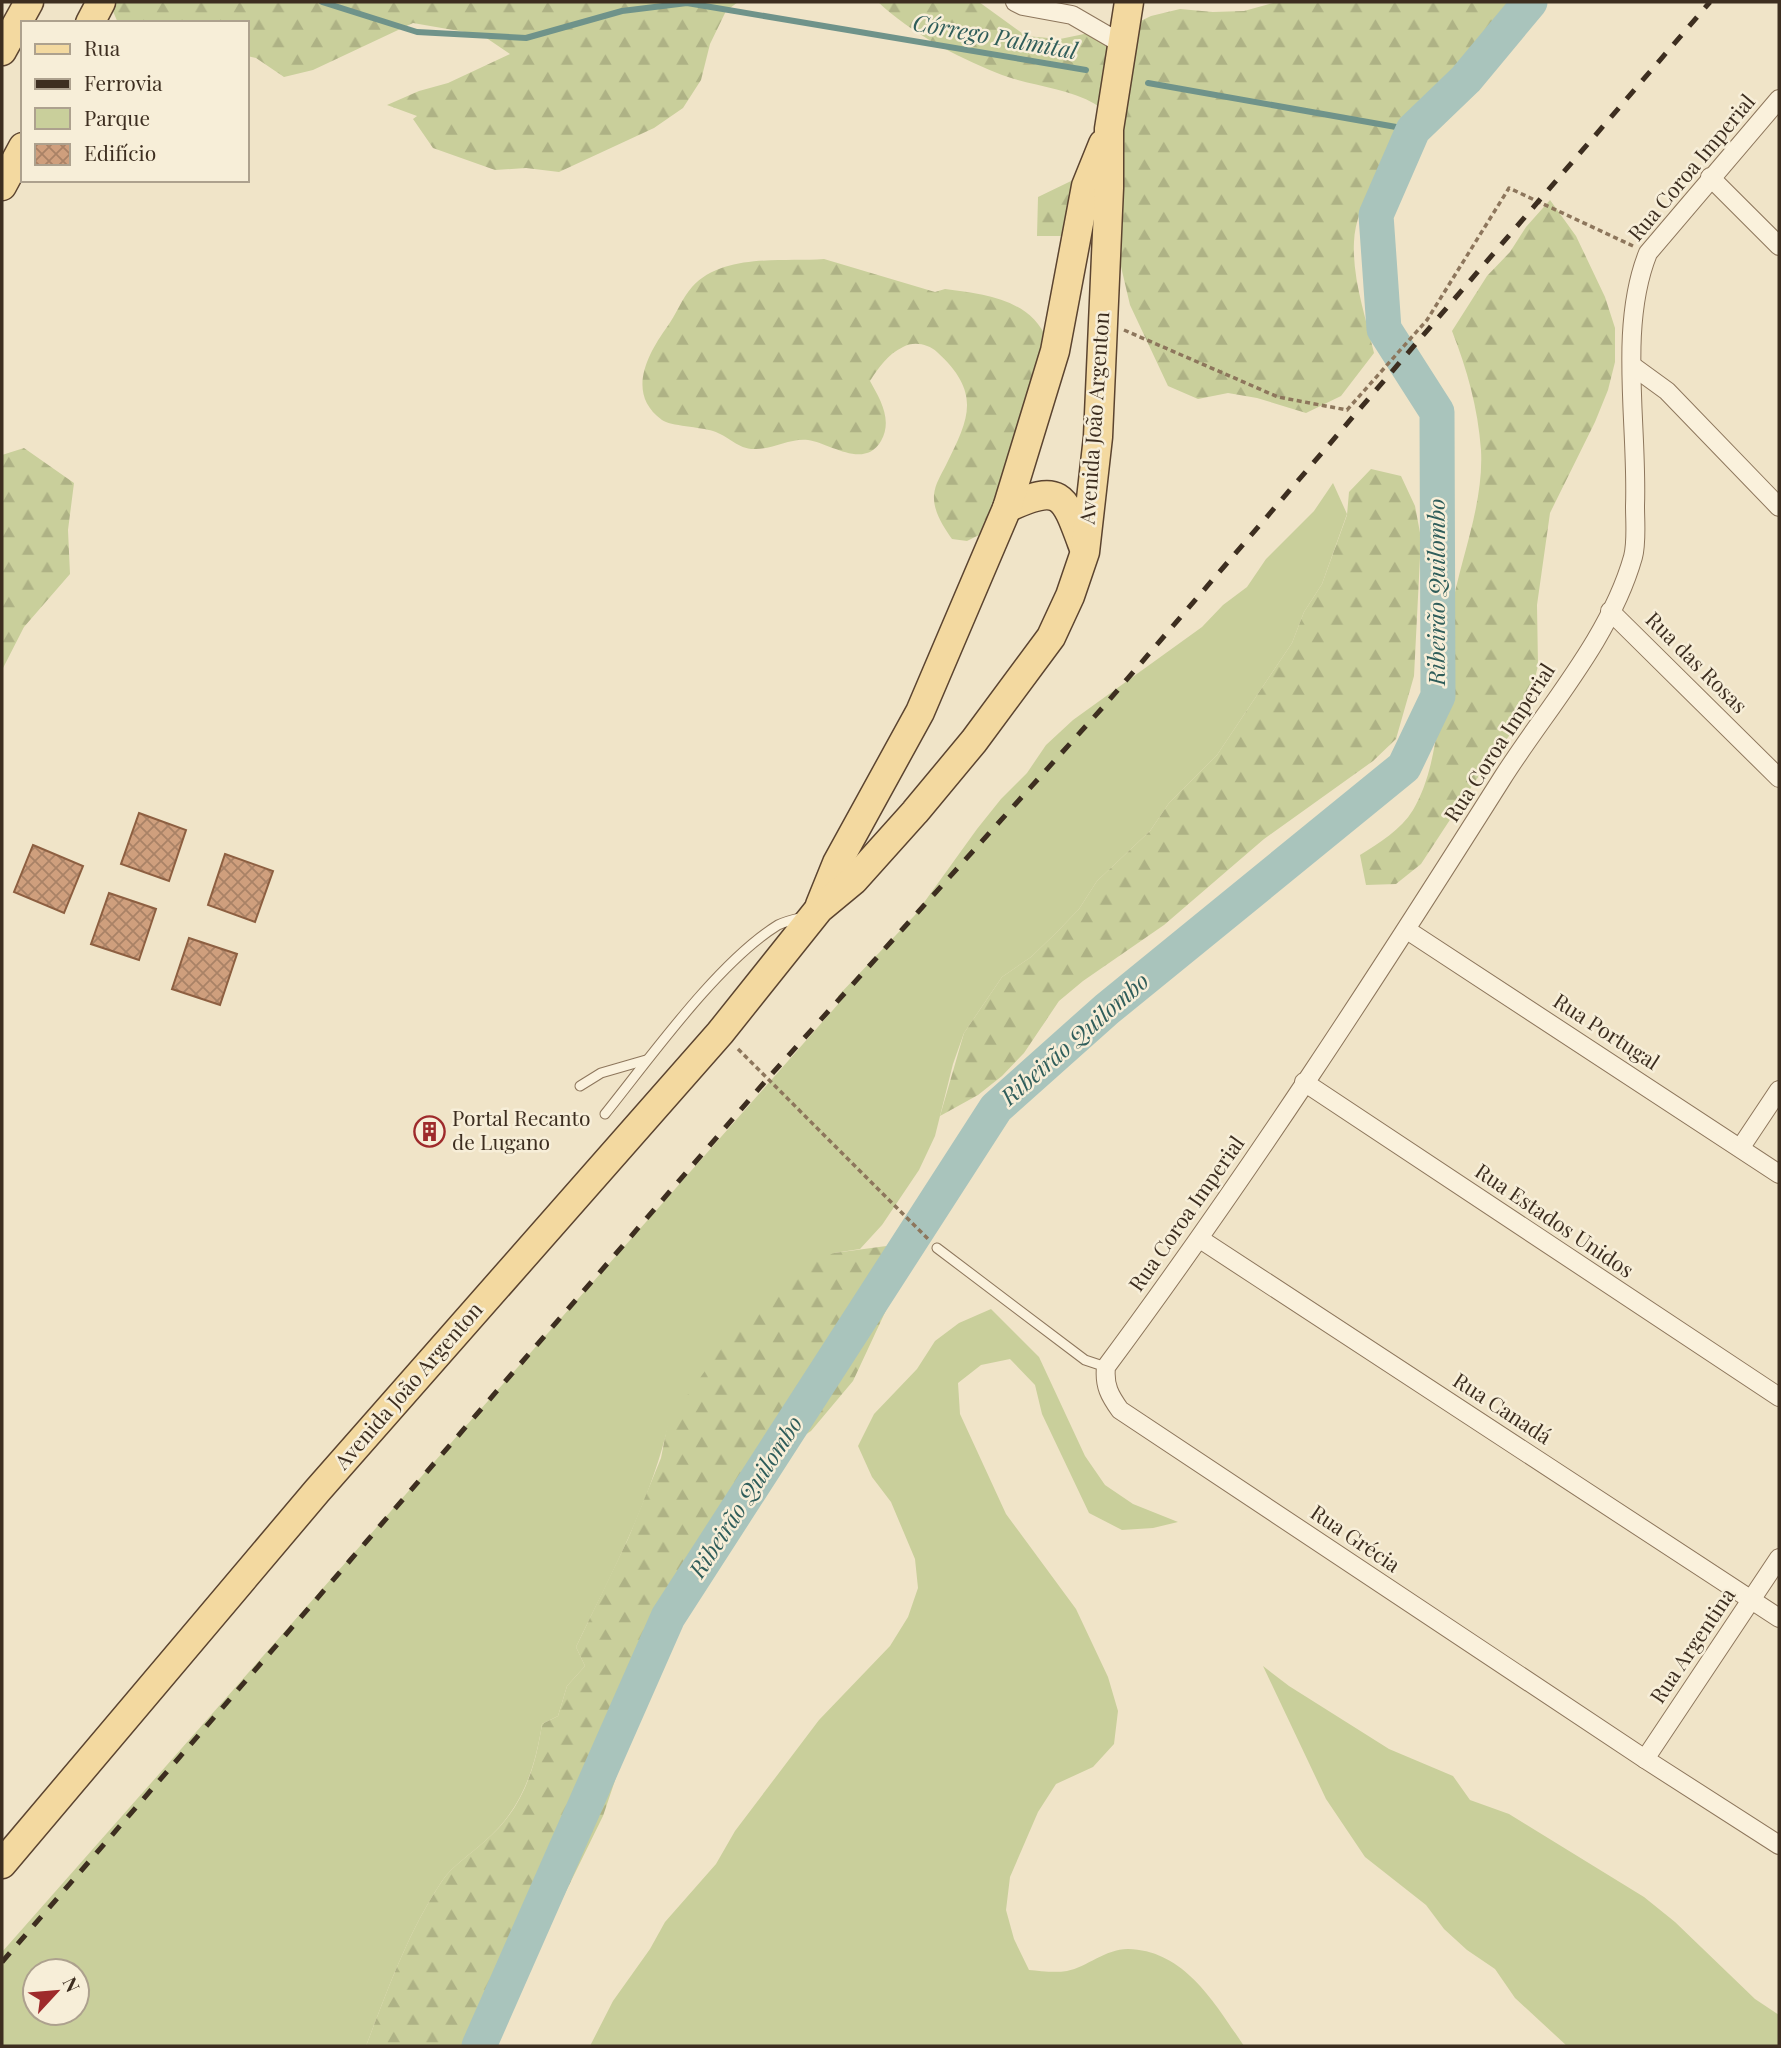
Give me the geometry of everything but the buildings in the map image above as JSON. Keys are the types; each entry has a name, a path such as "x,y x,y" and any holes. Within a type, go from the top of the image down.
{"main road":[{"path":"2,51 29,2"},
{"path":"91,21 101,2"},
{"name":"Avenida João Argenton","path":"2,1864 317,1491 720,1032 817,912 854,880 974,741 1051,637 1070,596 1085,552 1098,437 1109,187 1108,128 1129,2"},
{"name":"Avenida João Argenton","path":"817,912 837,863 920,712 1007,509 1055,351 1086,186 1108,128"},
{"path":"2,186 21,151"},
{"path":"1007,509 1047,494 1059,498 1069,509 1085,552"}],"street":[{"path":"1015,2 1023,6 1073,8 1118,67"},
{"name":"Rua Coroa Imperial","path":"1106,1367 1200,1239 1406,930 1531,733 1589,649 1610,611 1633,556 1636,472 1630,323 1637,279 1648,253 1779,99"},
{"path":"1710,177 1779,246"},
{"path":"1633,367 1667,391 1779,507"},
{"name":"Rua das Rosas","path":"1610,611 1779,778"},
{"name":"Rua Portugal","path":"1406,930 1779,1174"},
{"name":"Rua Estados Unidos","path":"1304,1082 1779,1397"},
{"path":"1741,1147 1779,1090"},
{"name":"Rua Canadá","path":"1200,1239 1779,1618"},
{"name":"Rua Grécia","path":"1106,1367 1104,1380 1108,1394 1120,1410 1645,1759 1779,1844"},
{"name":"Rua Argentina","path":"1645,1759 1779,1558"}],"lane":[{"path":"605,1114 648,1060 753,943 781,923 817,912"},
{"path":"580,1086 601,1073 648,1060"},
{"path":"937,1248 1086,1360 1106,1367"}],"path":[{"path":"1103,320 1278,397 1347,410 1427,320 1509,188 1648,253"},
{"path":"720,1032 769,1077 937,1248"}],"green space":[{"path":"109,2 738,2 726,11 710,44 701,80 683,108 654,128 559,172 526,168 495,170 433,148 413,119 417,116 387,105 419,91 448,83 510,54 482,35 413,23 313,70 284,77 256,58 248,56 248,21 117,21"},
{"path":"878,2 979,2 1026,36 1060,39 1089,33 1120,31 1151,16 1180,9 1244,11 1273,3 1302,2 1534,2 1500,44 1429,107 1373,184 1356,227 1354,256 1360,298 1374,353 1341,396 1306,413 1257,398 1228,393 1198,399 1168,386 1130,305 1115,241 1074,236 1037,236 1038,197 1100,167 1117,135 1095,104 1072,94 997,73 965,59 919,34"},
{"path":"1550,200 1576,236 1605,297 1615,328 1615,362 1608,390 1595,422 1550,513 1537,605 1538,666 1529,701 1515,728 1476,780 1421,864 1396,884 1366,885 1360,855 1389,835 1408,817 1423,790 1430,766 1440,714 1451,612 1479,491 1481,450 1477,419 1467,374 1452,331 1487,276 1510,252 1526,227"},
{"path":"824,259 935,292 945,289 1005,301 1030,315 1040,326 1047,340 1004,488 981,534 967,541 952,539 935,507 936,487 961,434 967,407 961,380 937,352 925,345 907,345 893,353 870,381 884,410 886,425 881,441 866,453 846,453 808,440 750,449 713,431 666,422 651,410 642,387 647,362 692,287 705,276 737,264"},
{"path":"24,448 74,483 68,530 70,574 24,627 2,670 2,455"},
{"path":"1371,469 1401,476 1415,506 1421,538 1414,676 1396,739 1373,761 1264,839 1164,925 1083,981 1059,1001 1024,1053 1002,1076 978,1095 940,1116 964,1033 1002,977 1031,957 1057,932 1079,909 1097,881 1150,831 1169,803 1217,755 1292,643 1304,612 1322,584 1347,515 1349,492"},
{"path":"1333,483 1347,514 1322,584 1304,612 1292,643 1217,755 1169,803 1150,831 1097,881 1079,909 1057,932 1031,957 1002,977 964,1033 953,1064 935,1136 919,1170 882,1225 860,1249 834,1253 669,1422 641,1509 576,1647 585,1666 567,1686 558,1716 542,1724 530,1773 508,1816 485,1841 451,1870 430,1900 400,1961 366,2046 2,2046 2,1952 840,1002 838,996 915,915 977,829 1027,773 1046,745 1073,720 1202,627 1223,605 1247,587 1266,559 1314,511"},
{"path":"894,1245 903,1258 902,1276 853,1381 811,1431 769,1459 729,1515 685,1609 655,1662 603,1816 490,2046 366,2046 400,1961 430,1900 451,1870 509,1816 531,1773 542,1724 558,1716 567,1686 585,1666 576,1647 628,1539 661,1458 668,1422 739,1324 796,1267 834,1253"},
{"path":"991,1309 1039,1357 1085,1456 1105,1485 1133,1504 1178,1522 1153,1528 1122,1530 1089,1513 1042,1414 1035,1385 1010,1359 981,1365 958,1383 960,1414 1006,1514 1076,1609 1108,1677 1118,1711 1114,1744 1093,1767 1056,1784 1038,1812 1010,1877 1006,1910 1014,1939 1029,1970 1067,1971 1112,1952 1128,1949 1148,1952 1166,1959 1197,1982 1244,2046 590,2046 613,2001 650,1949 665,1922 716,1864 735,1831 819,1720 890,1646 908,1617 918,1588 915,1559 891,1502 872,1477 858,1446 874,1414 917,1369 935,1341 959,1323"},
{"path":"1263,1666 1289,1686 1389,1749 1453,1776 1470,1800 1509,1814 1644,1897 1675,1922 1755,1999 1779,2015 1779,2046 1567,2046 1515,1998 1495,1969 1467,1950 1444,1929 1426,1905 1365,1857 1326,1799"}],"waterway":[{"name":"Córrego Palmital","path":"322,2 417,32 526,38 622,11 687,3 1086,70"},
{"name":"Ribeirão Quilombo","path":"479,2046 668,1617 996,1108 1107,1009 1404,767 1438,696 1437,412 1384,329 1376,215 1413,130 1466,79 1530,2"},
{"name":"Córrego Palmital","path":"1148,83 1413,130"}],"railway":[{"path":"2,1962 769,1077 1104,706 1710,2"}],"place":[{"name":"Portal Recanto de Lugano","path":"429,1131"}]}
